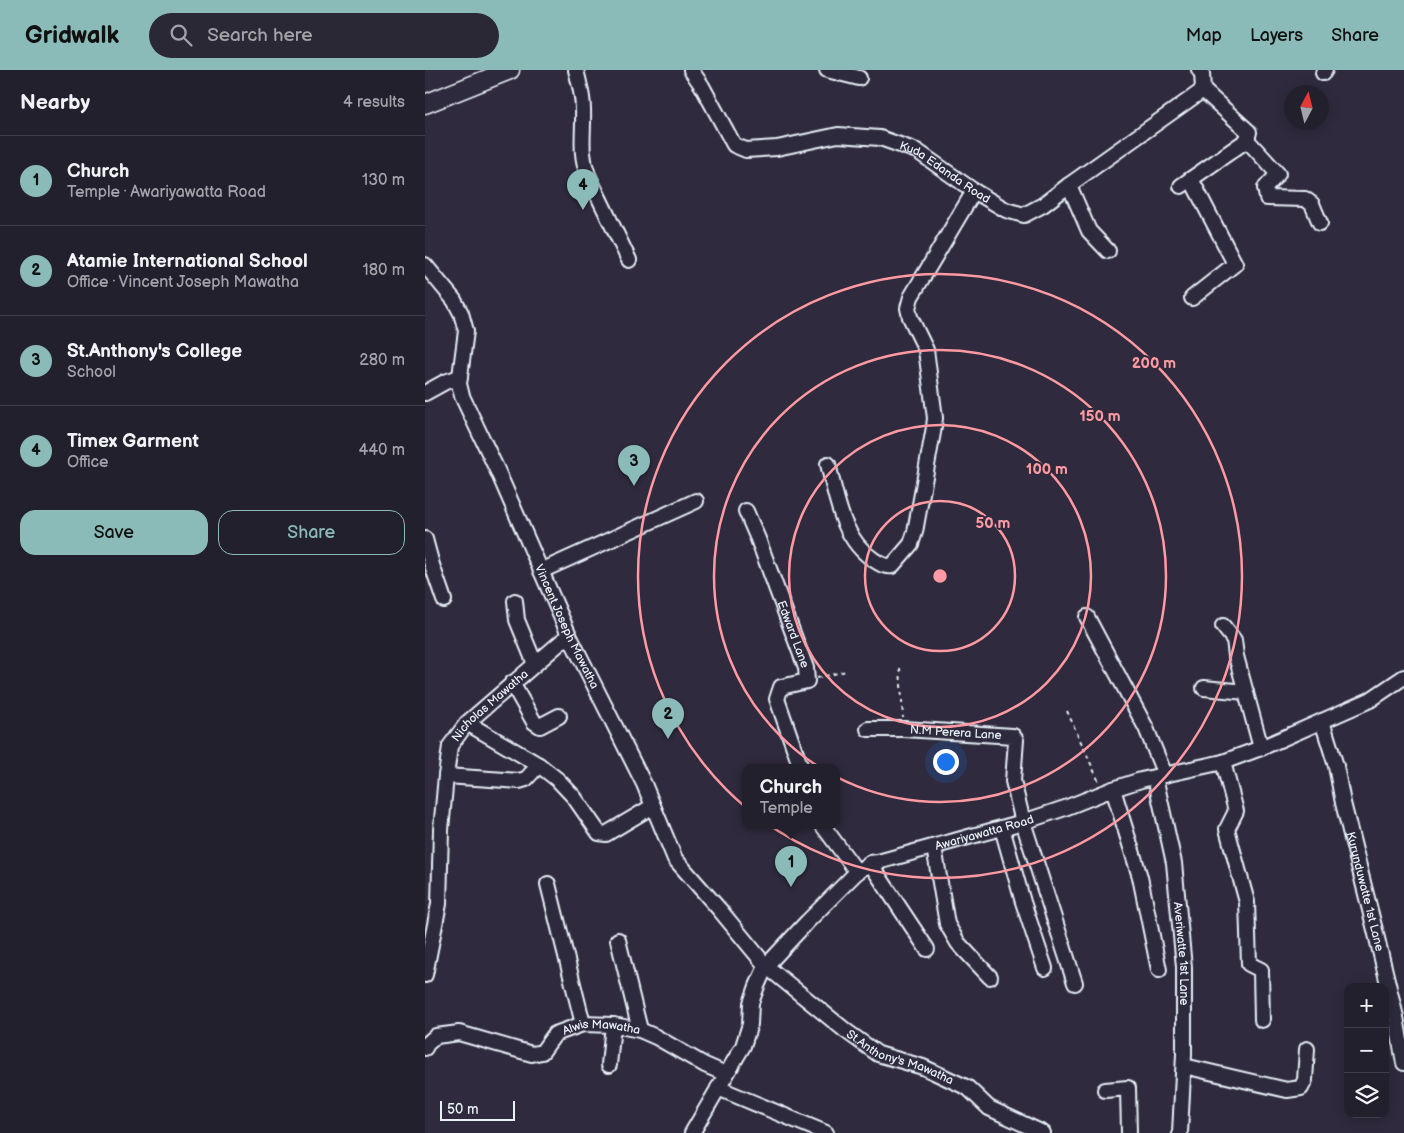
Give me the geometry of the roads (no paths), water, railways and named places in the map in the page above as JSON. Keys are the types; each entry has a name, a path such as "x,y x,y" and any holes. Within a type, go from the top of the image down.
{"main road":[{"path":"425,104 510,70"}],"street":[{"path":"576,70 583,109 582,146 584,164 629,260"},
{"name":"Kuda Edanda Road","path":"691,70 702,86 734,145 746,150 777,148 838,136 880,138 917,151 1006,210 1024,215 1043,205 1069,184 1203,90"},
{"path":"827,70 859,78"},
{"path":"1192,298 1235,264 1186,183 1247,140 1249,132 1203,90 1202,73 1199,70"},
{"path":"1247,140 1278,174 1265,188 1267,198 1305,199 1312,204 1320,223"},
{"path":"1069,184 1089,231 1107,251"},
{"path":"828,464 840,513 849,533 869,557 885,566 892,566 913,539 935,418 926,350 910,317 908,308 911,297 974,190"},
{"name":"Vincent Joseph Mawatha","path":"425,265 454,300 461,313 466,331 459,384 462,396 498,472 569,635 644,784 675,859 766,966"},
{"path":"425,393 445,382 460,377"},
{"path":"541,571 696,501"},
{"name":"Edward Lane","path":"746,511 806,668 807,681 781,687 777,699 800,764"},
{"path":"425,540 444,600"},
{"path":"515,601 517,620 535,664"},
{"name":"Averiwatte 1st Lane","path":"1087,618 1146,728 1160,776 1174,863 1184,968 1184,1066 1180,1133"},
{"path":"1223,626 1234,640 1236,656 1261,748"},
{"name":"Nicholas Mawatha","path":"425,975 439,904 441,830 450,746 467,722 569,635"},
{"name":"Awariyawatta Road","path":"692,1133 743,1046 750,1024 751,1003 766,966 857,872 870,863 1023,822 1109,791 1160,776 1223,762 1261,748 1370,700 1404,677"},
{"path":"512,683 534,722 541,726 559,716"},
{"path":"1204,688 1246,692"},
{"name":"Kurunduwatte 1st Lane","path":"1322,721 1336,766 1343,803 1396,1017 1404,1063"},
{"path":"467,722 539,765 558,780 574,797 599,832 606,834 653,806"},
{"name":"N.M Perera Lane","path":"868,729 904,729 1013,736 1016,740 1013,781 1023,822"},
{"path":"1223,762 1236,811 1227,829 1247,902 1249,964 1261,970 1262,1020"},
{"path":"446,776 519,781 526,779 539,765"},
{"path":"1109,791 1140,877 1159,970"},
{"path":"1023,822 1075,983"},
{"path":"1002,828 1023,902 1045,968"},
{"path":"825,829 857,872"},
{"path":"934,847 947,924 958,943 990,976"},
{"path":"870,863 927,949"},
{"path":"548,884 583,1024"},
{"path":"618,940 640,1030"},
{"name":"St.Anthony's Mawatha","path":"766,966 846,1032 878,1054 923,1066 967,1088 989,1108 1043,1133"},
{"name":"Alwis Mawatha","path":"426,1045 436,1036 459,1033 532,1054 542,1052 555,1034 583,1024 613,1025 640,1030 655,1036 705,1065 726,1074"},
{"path":"609,1065 613,1025"},
{"path":"1184,1066 1287,1090 1301,1088 1305,1080 1307,1050"},
{"path":"718,1088 825,1133"},
{"path":"1105,1090 1127,1088 1129,1133"}],"place":[{"name":"Timex Garment","path":"583,210"},
{"name":"St.Anthony's College","path":"634,486"},
{"name":"Atamie International School","path":"668,739"},
{"name":"Church","path":"791,887"}]}
